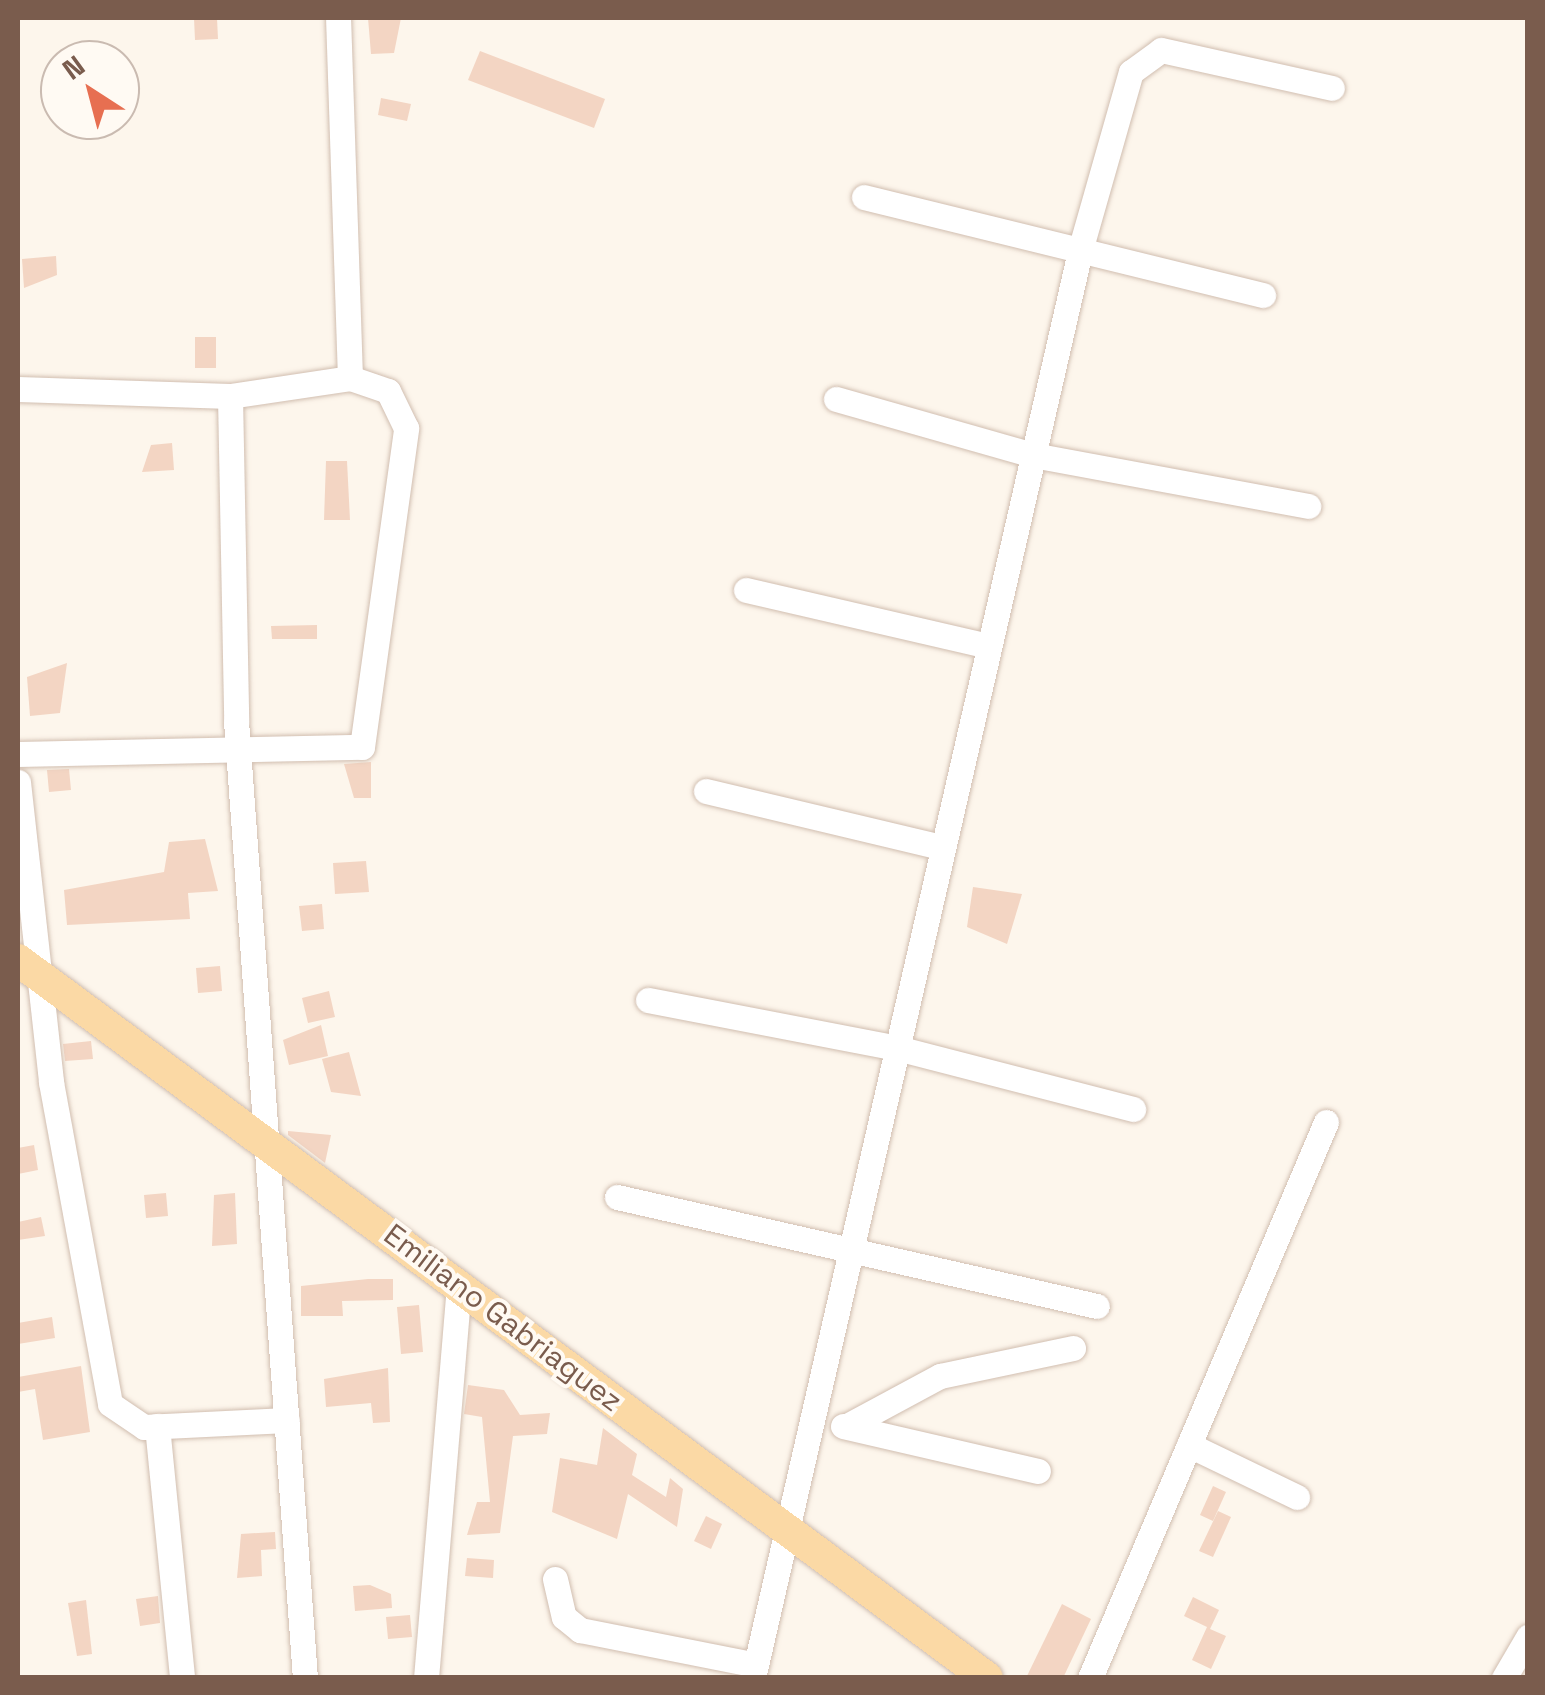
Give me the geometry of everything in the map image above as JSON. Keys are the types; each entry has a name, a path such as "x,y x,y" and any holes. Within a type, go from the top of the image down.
{"main road":[{"name":"Emiliano Gabriaguez","path":"28,968 977,1674"}],"street":[{"path":"338,18 350,378"},
{"path":"555,1579 564,1617 580,1630 755,1671 1080,247 1131,72 1145,54 1162,50 1332,88"},
{"path":"864,198 1080,247 1263,295"},
{"path":"18,389 230,396 350,378 388,392 406,428 362,747 238,744 18,754"},
{"path":"230,396 238,744 305,1678"},
{"path":"836,399 1033,455 1308,506"},
{"path":"746,590 988,646"},
{"path":"18,782 28,968 102,1380 124,1421 157,1426 287,1420"},
{"path":"706,790 941,847"},
{"path":"648,1000 897,1048 1133,1109"},
{"path":"1090,1678 1326,1122"},
{"path":"617,1197 1097,1306"},
{"path":"426,1678 459,1285"},
{"path":"846,1426 940,1376 1073,1348"},
{"path":"814,1418 1038,1471"},
{"path":"157,1426 182,1678"},
{"path":"1189,1445 1296,1497"},
{"path":"1504,1678 1528,1637"}],"building":[{"path":"194,18 217,18 218,39 195,40"},
{"path":"368,18 401,18 394,53 371,54"},
{"path":"480,51 605,99 594,128 468,80"},
{"path":"381,98 411,104 407,121 378,115"},
{"path":"56,256 57,275 24,288 22,259"},
{"path":"195,337 216,337 216,368 195,368"},
{"path":"172,443 174,470 142,472 151,445"},
{"path":"326,461 347,461 350,520 324,520"},
{"path":"317,625 317,639 272,639 271,626"},
{"path":"67,663 60,713 30,716 27,677"},
{"path":"371,762 371,798 354,798 344,764"},
{"path":"69,769 71,790 49,792 47,770"},
{"path":"205,839 218,891 188,893 190,919 67,925 64,890 164,872 169,842"},
{"path":"366,861 369,892 335,894 333,863"},
{"path":"973,887 1022,894 1007,944 967,927"},
{"path":"322,904 324,929 302,931 299,906"},
{"path":"220,966 222,991 198,993 196,968"},
{"path":"329,991 335,1017 308,1023 302,998"},
{"path":"321,1025 328,1056 289,1065 283,1040"},
{"path":"91,1041 93,1059 65,1061 63,1044"},
{"path":"349,1052 361,1096 331,1092 322,1059"},
{"path":"288,1131 331,1135 325,1163 288,1135"},
{"path":"34,1145 38,1170 18,1174 18,1148"},
{"path":"166,1193 168,1216 146,1218 144,1195"},
{"path":"235,1193 237,1244 212,1246 214,1195"},
{"path":"41,1217 45,1236 18,1240 18,1222"},
{"path":"393,1279 393,1300 342,1301 343,1316 301,1316 301,1286"},
{"path":"419,1305 423,1352 401,1354 397,1307"},
{"path":"52,1317 55,1338 18,1344 18,1323"},
{"path":"81,1366 90,1432 43,1440 35,1389 18,1392 18,1377"},
{"path":"388,1368 390,1422 373,1423 371,1403 326,1407 324,1379"},
{"path":"468,1385 504,1390 520,1415 550,1413 547,1434 513,1436 500,1533 467,1535 477,1502 490,1502 482,1417 464,1414"},
{"path":"603,1428 637,1454 632,1475 666,1497 670,1478 683,1489 677,1527 628,1494 617,1539 552,1512 560,1458 597,1465"},
{"path":"1213,1486 1226,1492 1213,1521 1200,1515"},
{"path":"1218,1511 1231,1517 1213,1557 1199,1551"},
{"path":"706,1516 722,1524 711,1549 694,1541"},
{"path":"275,1532 276,1549 261,1550 262,1576 237,1578 241,1534"},
{"path":"467,1558 494,1560 493,1578 465,1576"},
{"path":"370,1585 391,1594 392,1608 355,1611 353,1586"},
{"path":"158,1596 160,1623 140,1626 136,1599"},
{"path":"1193,1597 1219,1610 1210,1629 1226,1636 1211,1669 1192,1660 1207,1627 1184,1616"},
{"path":"86,1600 92,1654 77,1656 68,1603"},
{"path":"1062,1604 1091,1619 1063,1678 1026,1678"},
{"path":"410,1615 412,1637 388,1639 386,1617"}]}
